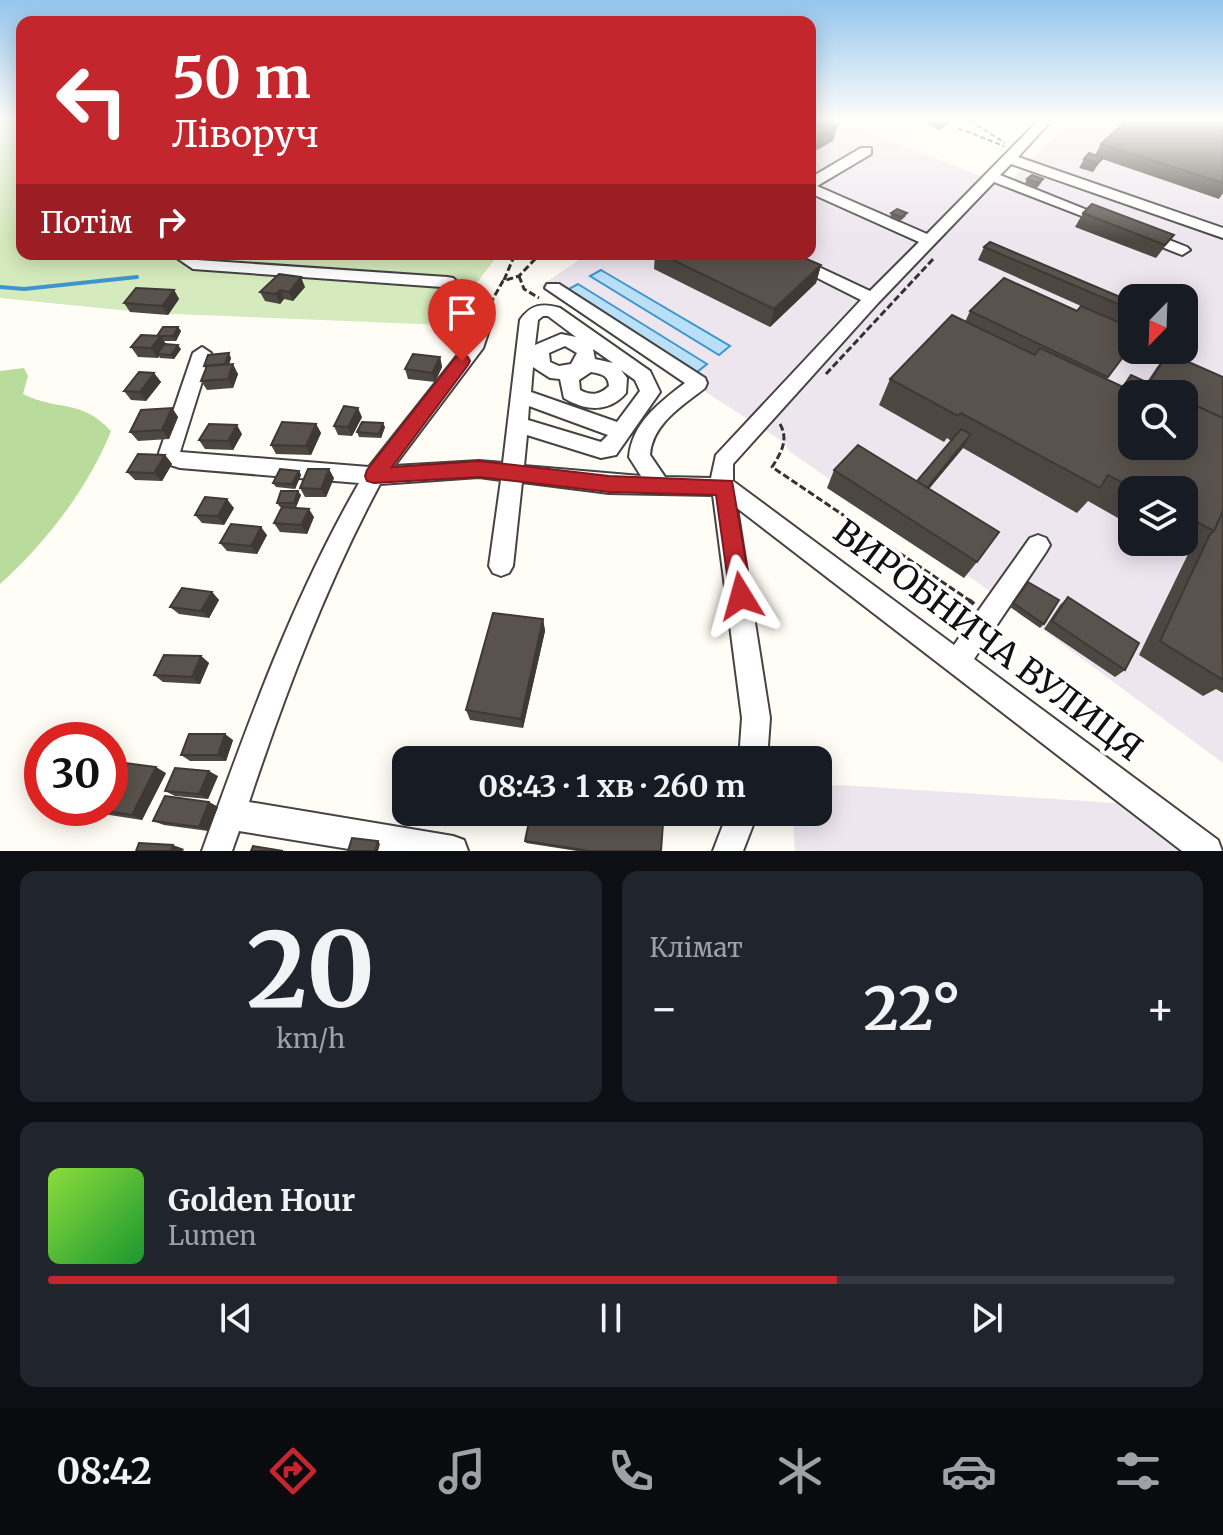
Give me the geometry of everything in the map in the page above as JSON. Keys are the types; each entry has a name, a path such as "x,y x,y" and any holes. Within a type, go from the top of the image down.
{"street":[{"path":"816,182 850,161"},
{"path":"754,746 756,718 721,473 723,461 872,299 936,244 1006,161"},
{"path":"1033,161 1223,233"},
{"path":"991,176 1182,250"},
{"path":"816,189 936,244"},
{"path":"187,260 193,264 447,282 484,318 477,344 374,476 350,519 269,702 217,851"},
{"path":"791,260 872,299"},
{"path":"553,288 698,383 651,424 642,436 639,457 660,486"},
{"path":"501,566 514,472 517,424 529,320 537,311 549,310 643,376 650,392 615,445 601,450 517,424"},
{"path":"202,353 169,453 171,457 374,476 453,469 514,472 609,484 725,487"},
{"path":"611,397 620,383 610,369 590,365 577,370 569,378 571,393 590,402 611,397 637,411"},
{"path":"521,396 622,432"},
{"name":"ВИРОБНИЧА ВУЛИЦЯ","path":"725,487 1207,851"},
{"path":"957,662 1038,545"},
{"path":"230,814 453,851"},
{"path":"728,851 738,826"}],"path":[{"path":"820,380 936,244"},
{"path":"484,318 512,260"},
{"path":"503,281 519,276 534,260"},
{"path":"519,276 524,289 544,301 549,310"},
{"path":"771,434 780,424 785,433 782,451 772,467 990,614"}],"shaded area":[{"path":"816,161 942,161 1006,186 1031,161 1223,161 1223,763 1004,601 789,451 785,443 540,286 579,260 816,260"},
{"path":"832,786 1116,803 1178,851 795,851 793,826 832,826"}],"green space":[{"path":"0,161 16,161 16,260 494,260 444,325 150,313 0,298"},
{"path":"24,368 28,376 23,394 89,414 111,431 91,473 64,514 0,584 0,371"}],"water":[{"path":"601,270 730,346 719,355 590,276"},
{"path":"578,284 707,364 696,373 567,290"}],"building":[{"path":"1153,161 1223,161 1223,183"},
{"path":"1032,175 1043,179 1039,183 1027,179"},
{"path":"1092,204 1174,235 1165,245 1083,213"},
{"path":"897,209 907,213 901,217 891,213"},
{"path":"990,242 1118,296 1118,304 984,247"},
{"path":"673,260 809,260 821,265 774,309"},
{"path":"279,274 301,277 289,292 260,292"},
{"path":"1004,278 1077,311 1081,306 1118,322 1118,364 1108,377 970,311"},
{"path":"136,288 174,290 162,306 124,303"},
{"path":"952,315 1035,355 1040,348 1118,385 1118,460 1198,460 1198,406 1223,418 1223,511 1214,531 1198,522 1198,476 1118,476 1118,480 1108,475 1100,488 961,413 958,416 890,379"},
{"path":"163,327 178,327 173,336 157,336"},
{"path":"141,335 161,336 151,348 131,347"},
{"path":"165,344 178,345 171,355 157,354"},
{"path":"229,353 225,364 204,366 208,355"},
{"path":"413,354 440,357 432,373 405,369"},
{"path":"233,364 228,379 201,381 207,366"},
{"path":"1161,364 1193,364 1223,377 1223,418 1198,406 1198,380 1151,380"},
{"path":"139,372 154,373 140,392 124,391"},
{"path":"344,406 358,408 348,427 334,426"},
{"path":"172,408 162,430 130,432 141,410"},
{"path":"282,422 316,424 306,446 271,445"},
{"path":"362,422 383,423 379,434 357,432"},
{"path":"209,424 237,425 228,441 199,440"},
{"path":"961,429 971,434 927,488 917,481"},
{"path":"858,445 999,532 977,562 834,470"},
{"path":"138,454 165,455 154,473 127,472"},
{"path":"280,469 299,471 292,484 273,483"},
{"path":"308,469 329,469 321,489 300,488"},
{"path":"281,491 298,491 294,503 277,503"},
{"path":"205,497 227,499 218,516 195,515"},
{"path":"282,507 309,509 301,525 274,523"},
{"path":"1223,511 1222,615 1223,680 1160,641"},
{"path":"231,524 261,527 251,546 220,543"},
{"path":"1028,582 1059,600 1044,624 1013,603"},
{"path":"182,588 212,592 201,611 170,607"},
{"path":"1068,597 1139,643 1125,670 1052,621"},
{"path":"493,613 543,619 521,719 466,710"},
{"path":"164,655 201,656 192,677 154,675"},
{"path":"189,734 225,734 218,755 181,755"},
{"path":"128,763 156,767 132,815 128,814"},
{"path":"175,768 209,771 199,794 165,791"},
{"path":"165,796 209,802 199,827 153,821"},
{"path":"528,826 663,826 661,851 590,851 525,841"},
{"path":"352,838 378,841 375,851 348,851"},
{"path":"139,843 173,845 171,851 136,851"},
{"path":"253,846 283,851 251,851"}],"waterway":[{"path":"0,287 24,289 137,277"}],"route":[{"path":"462,361 374,476 479,469 609,484 725,487 741,596"}]}
